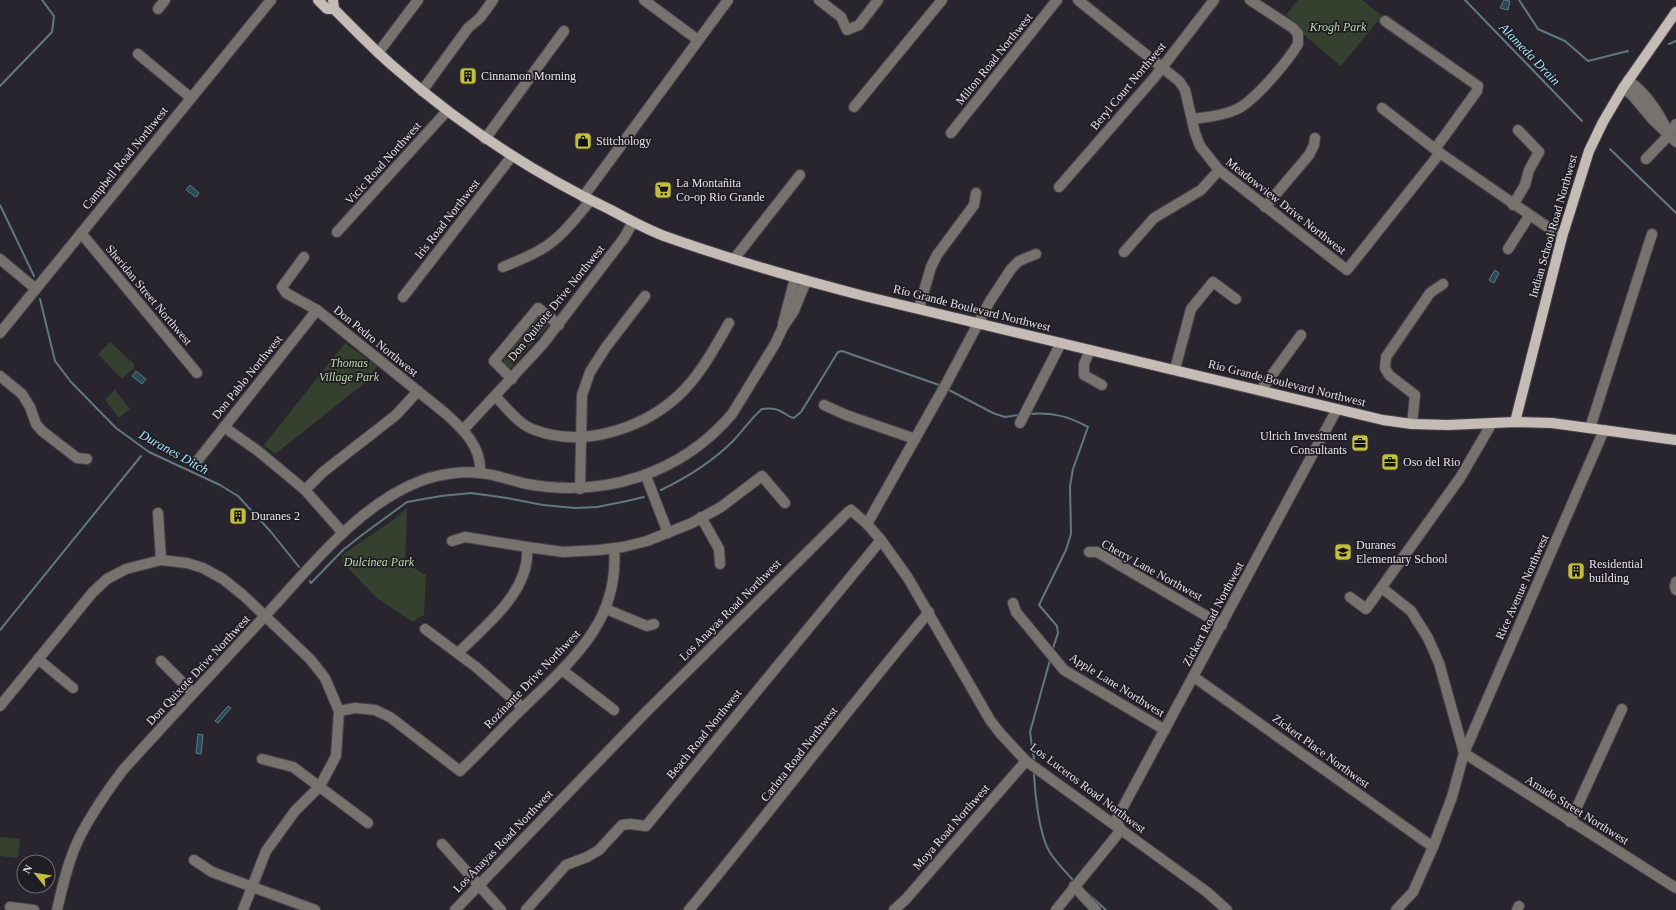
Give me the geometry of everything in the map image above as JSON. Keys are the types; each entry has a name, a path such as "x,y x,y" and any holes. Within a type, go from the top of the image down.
{"main road":[{"name":"Rio Grande Boulevard Northwest","path":"318,0 326,9 334,5 378,53 447,111 485,138 512,156 587,199 666,237 806,281 1383,420 1412,424 1448,425 1515,422 1552,423 1676,440"},
{"name":"Indian School Road Northwest","path":"1515,422 1562,237 1589,150 1603,122 1626,84 1676,12"}],"street":[{"path":"158,9 165,0"},
{"name":"Campbell Road Northwest","path":"0,333 271,0"},
{"path":"378,53 418,0"},
{"path":"422,91 468,28 480,18 493,0"},
{"path":"644,0 698,40"},
{"path":"503,267 541,250 573,222 587,199 698,40 728,0"},
{"path":"819,0 841,17 847,30 859,25 878,0"},
{"path":"854,107 942,0"},
{"name":"Milton Road Northwest","path":"951,133 1058,0"},
{"name":"Meadowview Drive Northwest","path":"1078,0 1090,4 1179,80 1185,90 1193,119 1195,133 1200,146 1219,170 1347,270 1438,151"},
{"name":"Beryl Court Northwest","path":"1059,187 1163,67 1214,0"},
{"path":"1193,119 1228,113 1246,104 1255,96 1298,44 1298,34 1293,28 1250,0"},
{"path":"1385,21 1478,86 1477,91 1438,151"},
{"path":"485,138 564,30"},
{"path":"138,54 191,98"},
{"path":"1626,84 1632,95 1653,120 1672,138"},
{"path":"1382,108 1438,151 1513,205 1562,237"},
{"name":"Vicic Road Northwest","path":"338,232 447,111"},
{"path":"1646,159 1672,138 1676,124"},
{"path":"1513,205 1525,185 1529,170 1539,152 1518,130"},
{"path":"1265,207 1309,155 1314,145 1315,138"},
{"name":"Iris Road Northwest","path":"403,297 512,156"},
{"path":"1124,252 1154,218 1202,190 1219,170"},
{"path":"734,259 800,175"},
{"path":"918,308 931,267 937,255 974,205 976,193"},
{"path":"1508,249 1530,216"},
{"name":"Don Quixote Drive Northwest","path":"464,430 496,397 559,325 624,238 633,222"},
{"name":"Sheridan Street Northwest","path":"81,233 198,373"},
{"path":"1590,428 1652,234"},
{"path":"867,524 978,323 1011,269 1019,261 1036,254"},
{"name":"Don Pedro Northwest","path":"304,257 282,287 286,293 317,310 445,412 464,430 477,453 481,464 480,473"},
{"path":"0,259 36,289"},
{"path":"783,328 784,316 795,278"},
{"path":"783,328 794,311 806,281"},
{"path":"1175,369 1186,320 1197,299 1213,282 1236,299"},
{"path":"1412,424 1415,395 1389,375 1385,368 1386,357 1430,293 1443,284"},
{"path":"580,489 582,395 590,372 606,347 645,296"},
{"path":"512,379 494,361 538,308 559,325"},
{"name":"Don Pablo Northwest","path":"198,460 317,310"},
{"path":"496,397 518,420 533,430 556,436 580,437 608,433 657,413 685,389 706,362 729,323"},
{"name":"Don Quixote Drive Northwest","path":"58,910 65,875 76,846 98,805 123,770 343,533 385,500 410,486 424,480 450,474 480,473 534,485 580,489 618,483 646,476 679,459 725,423 751,386 783,328"},
{"path":"1261,390 1301,335"},
{"path":"1020,423 1061,343"},
{"path":"1090,350 1084,364 1084,375 1102,385"},
{"path":"0,376 22,394 30,407 36,424 42,431 77,458 87,459"},
{"path":"305,490 323,472 396,415 418,391"},
{"path":"824,405 846,415 915,439"},
{"name":"Zickert Road Northwest","path":"1121,830 1116,820 1337,409"},
{"path":"1350,597 1366,609 1460,478 1492,423"},
{"path":"224,426 258,451 305,490 343,533"},
{"name":"Rice Avenue Northwest","path":"1396,910 1413,892 1433,847 1452,797 1464,753 1604,430"},
{"path":"646,476 668,533"},
{"path":"452,541 465,537 563,552 614,548 647,541 692,523 721,507 762,476 785,503"},
{"name":"Los Anayas Road Northwest","path":"455,910 646,711 850,510 867,524"},
{"path":"158,513 161,560"},
{"path":"702,517 719,549 720,564"},
{"name":"Los Luceros Road Northwest","path":"867,524 881,540 908,578 990,720 1026,761 1207,892 1227,910"},
{"name":"Beach Road Northwest","path":"526,910 566,865 587,857 599,850 622,825 630,824 646,826 881,540"},
{"path":"458,653 509,601 520,582 526,564 526,547"},
{"name":"Rozinante Drive Northwest","path":"339,711 355,708 375,710 390,717 460,771 562,670 592,636 606,609 614,578 614,548"},
{"name":"Cherry Lane Northwest","path":"1089,552 1097,552 1222,625"},
{"path":"0,706 93,592 107,579 126,569 161,560 187,563 210,572 228,583 266,616 310,659 325,678 339,711 336,756 320,786 295,811 266,850 243,910"},
{"path":"1676,582 1676,590"},
{"path":"1382,588 1412,611 1428,638 1439,663 1464,753"},
{"name":"Apple Lane Northwest","path":"1013,603 1016,612 1064,670 1165,730"},
{"path":"606,609 647,626 654,624"},
{"name":"Carlota Road Northwest","path":"689,910 768,814 928,612"},
{"path":"425,629 476,667 523,708"},
{"path":"38,659 73,688"},
{"path":"160,661 193,693"},
{"path":"562,670 614,710"},
{"name":"Zickert Place Northwest","path":"1194,677 1433,847"},
{"path":"1570,822 1622,709"},
{"name":"Amado Street Northwest","path":"1464,753 1570,822 1676,888"},
{"path":"262,758 293,767 368,823"},
{"name":"Moya Road Northwest","path":"894,910 906,899 1026,761"},
{"path":"1056,910 1121,830"},
{"path":"442,844 501,910"},
{"path":"194,860 212,872 315,910"},
{"path":"1074,886 1096,910"},
{"path":"10,907 34,910"}],"green space":[{"name":"Krogh Park","path":"1298,0 1362,0 1382,16 1341,66 1304,35 1297,23 1286,15"},
{"path":"538,317 547,321 548,326 509,370 504,364 503,357 534,319"},
{"path":"110,342 134,364 134,368 122,379 98,354"},
{"name":"Thomas Village Park","path":"345,343 377,366 366,382 275,454 264,445"},
{"path":"115,390 130,409 119,418 106,401 107,397"},
{"name":"Dulcinea Park","path":"407,508 405,563 426,575 424,615 413,622 378,599 342,562 342,555 393,520"},
{"path":"0,837 20,839 18,854 16,854 16,858 0,856"}],"water":[{"path":"1504,0 1510,1 1508,10 1500,8"},
{"path":"190,185 199,193 196,197 186,190"},
{"path":"1495,270 1499,273 1494,283 1489,280"},
{"path":"136,371 146,379 142,384 132,376"},
{"path":"228,706 231,708 218,723 215,721"},
{"path":"198,734 203,735 201,754 196,753"}],"waterway":[{"name":"Duranes Ditch","path":"0,86 52,32 54,16 42,0"},
{"name":"Alameda Drain","path":"1465,0 1582,121"},
{"path":"1519,0 1538,29 1565,41 1588,61 1628,51"},
{"path":"1669,44 1676,41"},
{"name":"Alameda Drain","path":"1610,149 1676,213"},
{"name":"Duranes Ditch","path":"0,205 34,276"},
{"name":"Duranes Ditch","path":"40,299 55,361 71,382 116,428 149,452 220,485 238,496 271,532 299,567"},
{"path":"661,490 681,480 717,456 762,409 770,408 794,418 801,412 838,352 842,351 939,385"},
{"path":"949,390 993,413 1005,417 1018,415"},
{"path":"1028,414 1052,414 1074,420 1088,427 1073,469 1070,486 1071,534 1066,550 1039,605 1057,626 1058,633 1053,648"},
{"path":"0,630 141,456"},
{"path":"310,581 311,583 343,550 407,502 441,496 471,493 543,505 575,508 597,507 644,497"},
{"path":"1034,759 1030,732 1050,660"},
{"path":"1034,774 1038,814 1046,843 1054,858 1073,880"},
{"path":"1085,891 1106,910"}],"place":[{"name":"Cinnamon Morning","path":"468,76"},
{"name":"Stitchology","path":"583,141"},
{"name":"La Montañita Co-op Rio Grande","path":"663,190"},
{"name":"Ulrich Investment Consultants","path":"1360,443"},
{"name":"Oso del Rio","path":"1390,462"},
{"name":"Duranes 2","path":"238,516"},
{"name":"Duranes Elementary School","path":"1343,552"},
{"name":"Residential building","path":"1576,571"}]}
